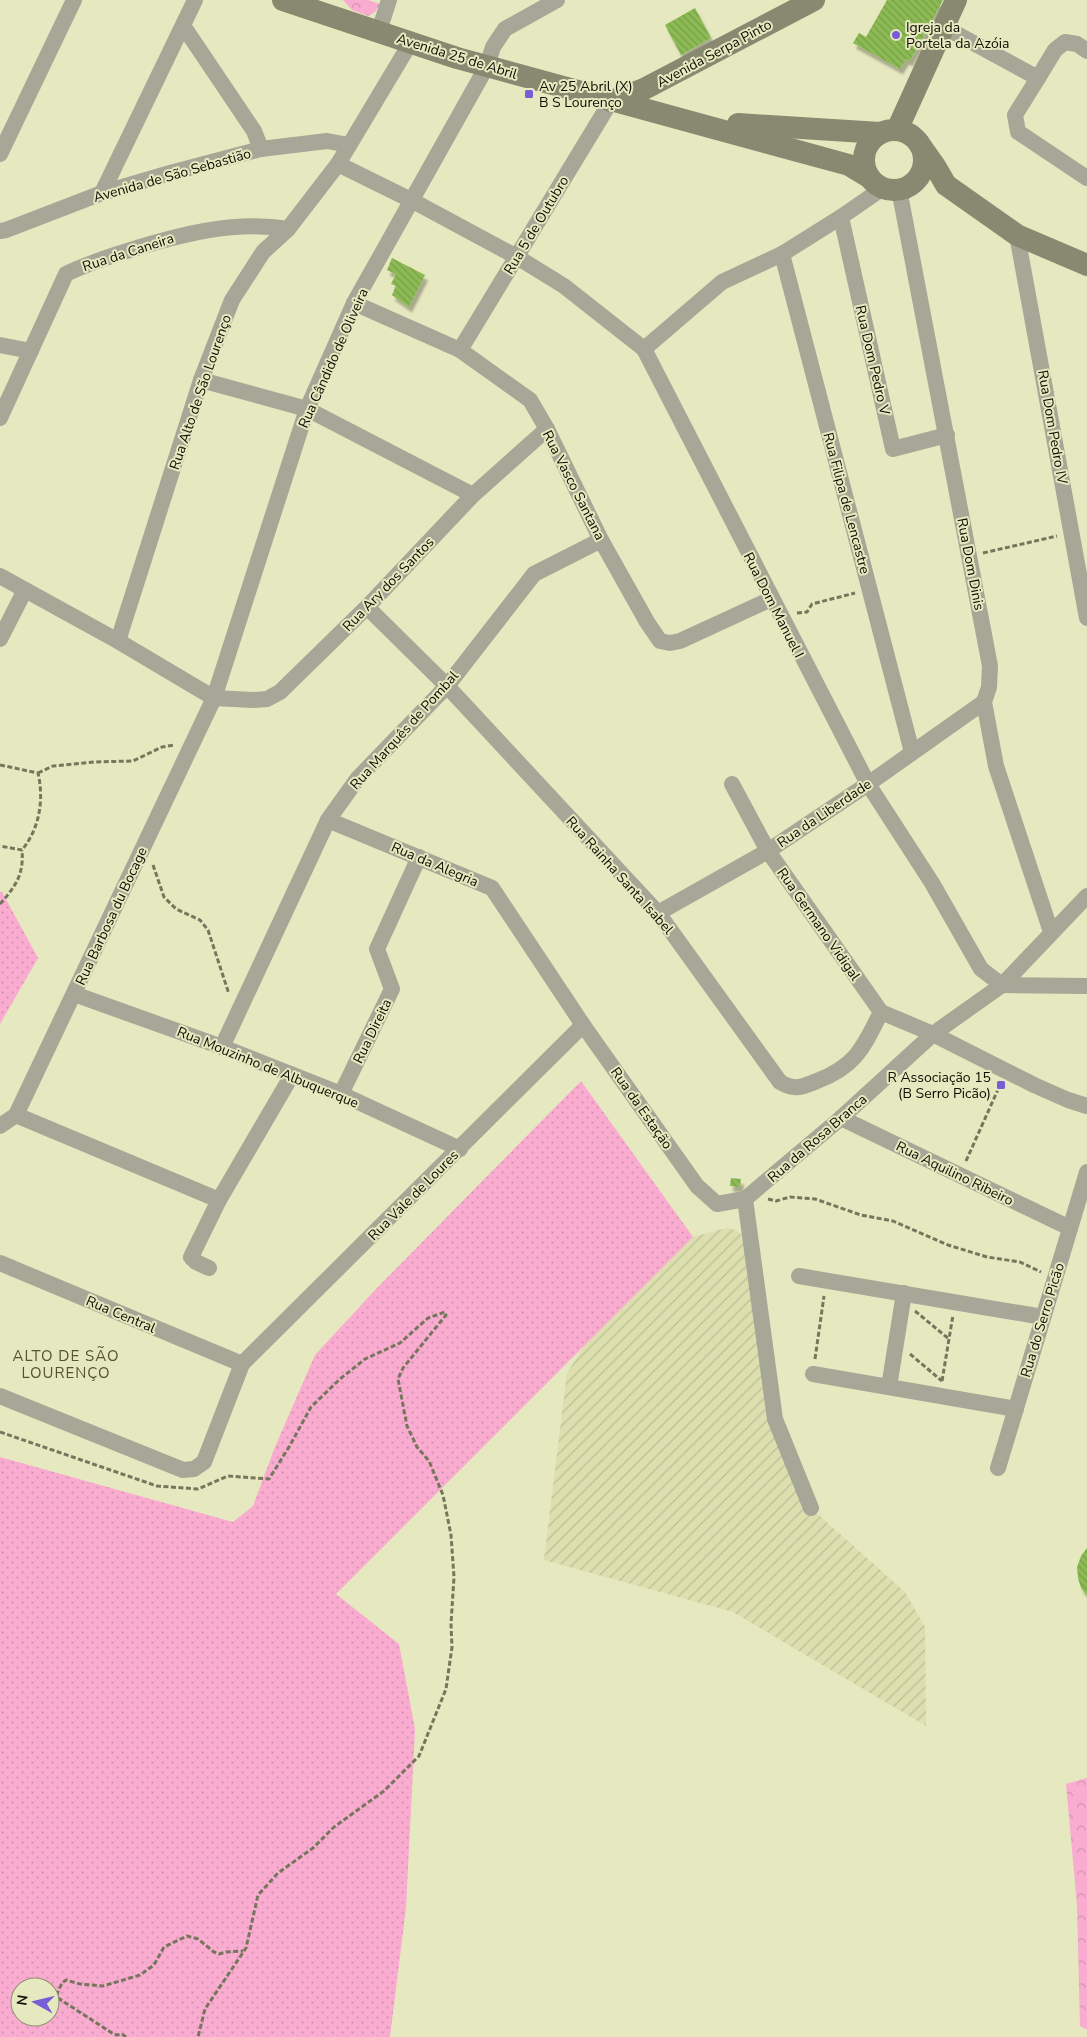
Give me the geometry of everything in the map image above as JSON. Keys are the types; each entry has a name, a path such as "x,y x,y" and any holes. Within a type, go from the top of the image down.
{"street":[{"path":"0,154 74,0"},
{"path":"102,193 196,0"},
{"name":"Avenida 25 de Abril","path":"283,0 487,66 849,165 890,185 946,186"},
{"path":"379,31 389,0"},
{"name":"Avenida Serpa Pinto","path":"611,100 644,89 814,0"},
{"path":"890,185 864,161 865,153 868,145 888,132 944,28 956,0"},
{"name":"Rua Cândido de Oliveira","path":"214,698 307,409 354,303 413,201 487,66 494,47 505,29 550,2"},
{"path":"184,27 254,131 261,149"},
{"path":"944,28 1038,78"},
{"name":"Rua Alto de São Lourenço","path":"118,641 201,380 232,300 263,252 288,229 338,164 411,42"},
{"path":"1087,51 1077,44 1065,42 1055,50 1015,116 1018,132 1087,178"},
{"name":"Rua 5 de Outubro","path":"460,350 611,100"},
{"name":"Avenida 25 de Abril","path":"690,121 888,132"},
{"path":"888,132 912,136 935,166 946,186 1017,236 1087,265"},
{"name":"Avenida de São Sebastião","path":"0,230 6,230 102,193 261,149 327,141 349,145"},
{"path":"644,349 722,282 782,254 890,185 920,175 923,167 922,150 918,142"},
{"name":"Rua Dom Manuel I","path":"338,164 413,201 516,257 564,286 644,349 779,615 868,784 932,883 981,969 1002,985"},
{"name":"Rua Dom Dinis","path":"890,185 947,435 970,556 990,666 989,687 984,702 996,766 1051,932"},
{"name":"Rua Dom Pedro V","path":"841,218 893,448 947,435"},
{"name":"Rua da Caneira","path":"0,418 66,274 84,265 173,236 248,226 267,225 288,229"},
{"name":"Rua Dom Pedro IV","path":"1017,236 1072,532 1082,560 1087,618"},
{"name":"Rua Filipa de Lencastre","path":"782,254 912,752"},
{"name":"Rua Vasco Santana","path":"354,303 460,350 530,400 547,429 601,540 647,622 660,641 670,643 680,641 771,599"},
{"path":"0,345 31,351"},
{"path":"201,380 307,409 473,495"},
{"name":"Rua Ary dos Santos","path":"214,698 267,699 280,692 367,607 473,495 547,429"},
{"name":"Rua Marquês de Pombal","path":"222,1046 328,820 358,778 447,686 534,574 601,540"},
{"path":"0,576 118,641 214,698"},
{"path":"0,639 26,590"},
{"name":"Rua Rainha Santa Isabel","path":"367,607 447,686 658,913 780,1082 790,1088 801,1087 846,1068 858,1054 881,1012"},
{"name":"Rua Barbosa du Bocage","path":"0,1126 16,1115 214,698"},
{"name":"Rua da Liberdade","path":"658,913 768,851 868,784 984,702"},
{"name":"Rua Germano Vidigal","path":"732,784 768,851 881,1012"},
{"name":"Rua da Alegria","path":"328,820 419,856 492,888 556,984"},
{"name":"Rua Direita","path":"341,1094 392,988 377,949 419,856"},
{"name":"Rua da Rosa Branca","path":"749,1196 841,1118 933,1034 1002,985 1087,896"},
{"name":"Rua da Estação","path":"556,984 696,1186 717,1204 749,1196"},
{"path":"1002,985 1087,986"},
{"name":"Rua Mouzinho de Albuquerque","path":"74,994 222,1046 341,1094 460,1149"},
{"path":"881,1012 933,1034 1006,1072 1068,1100 1087,1106"},
{"name":"Rua Vale de Loures","path":"242,1364 583,1025"},
{"path":"209,1268 196,1262 191,1257 219,1200 292,1075"},
{"path":"16,1115 219,1200"},
{"name":"Rua Aquilino Ribeiro","path":"841,1118 1070,1228"},
{"name":"Rua do Serro Picão","path":"998,1468 1087,1172"},
{"path":"749,1196 775,1419 811,1508"},
{"name":"Rua Central","path":"0,1263 242,1364"},
{"path":"799,1276 827,1280 904,1297 956,1302 1044,1316"},
{"path":"889,1387 904,1297"},
{"path":"0,1396 183,1470 194,1469 204,1462 242,1364"},
{"path":"813,1374 889,1387 941,1389 1016,1409"}],"path":[{"path":"970,556 1072,532"},
{"path":"779,615 790,612 807,612 812,604 870,589"},
{"path":"0,765 38,773 53,766 133,761 162,747 176,744 188,753"},
{"path":"0,904 17,881 24,865 22,850 30,840 39,816 42,789 38,773"},
{"path":"145,843 164,897 176,909 200,920 208,930 236,1017"},
{"path":"0,846 22,850"},
{"path":"960,1176 1006,1072"},
{"path":"749,1196 776,1201 790,1197 815,1199 862,1215 893,1221 948,1246 987,1257 1020,1262 1055,1279"},
{"path":"813,1374 827,1280"},
{"path":"904,1297 950,1339"},
{"path":"941,1389 956,1302"},
{"path":"0,1432 156,1486 198,1489 228,1476 269,1479 311,1407 340,1379 365,1359 400,1343 428,1318 445,1312 446,1316 440,1326 403,1368 398,1379 407,1426 417,1447 429,1460 444,1495 451,1535 454,1577 451,1624 452,1647 446,1689 419,1756 384,1790 334,1827 313,1848 278,1873 258,1895 244,1951 205,2009 198,2037"},
{"path":"896,1342 941,1389"},
{"path":"126,2037 122,2034 112,2033 58,1998 57,1994 62,1983 66,1980 80,1984 110,1986 140,1975 154,1965 164,1947 187,1936 198,1939 219,1954 244,1951"}],"shaded area":[{"path":"726,1228 736,1230 743,1236 775,1419 811,1508 905,1592 925,1627 926,1726 733,1612 544,1560 567,1373 640,1259 693,1237"}],"green space":[{"path":"343,0 368,0 380,4 375,12 368,16 352,10"},
{"path":"0,892 2,892 38,958 0,1024"},
{"path":"581,1081 693,1237 336,1594 399,1644 415,1729 406,1908 390,2037 0,2037 0,1457 233,1522 253,1506 275,1447 315,1355 377,1288"},
{"path":"1087,1778 1087,2030 1080,2026 1077,1905 1066,1784"}],"building":[{"name":"Igreja da Portela da Azóia","path":"887,0 943,0 910,61 906,59 900,69 853,43 859,33 866,37"},
{"path":"695,8 711,38 681,55 665,25"},
{"path":"392,258 425,275 409,307 392,295 396,286 391,284 396,274 387,270"},
{"path":"731,1178 741,1179 740,1187 730,1186"},
{"path":"1087,1548 1087,1595 1081,1588 1077,1567 1081,1556"}],"place":[{"name":"Igreja da Portela da Azóia","path":"896,35"},
{"name":"Av 25 Abril (X) B S Lourenço","path":"529,94"},
{"name":"R Associação 15 (B Serro Picão)","path":"1001,1085"}],"district":[{"name":"ALTO DE SÃO LOURENÇO","path":"66,1364"}]}
